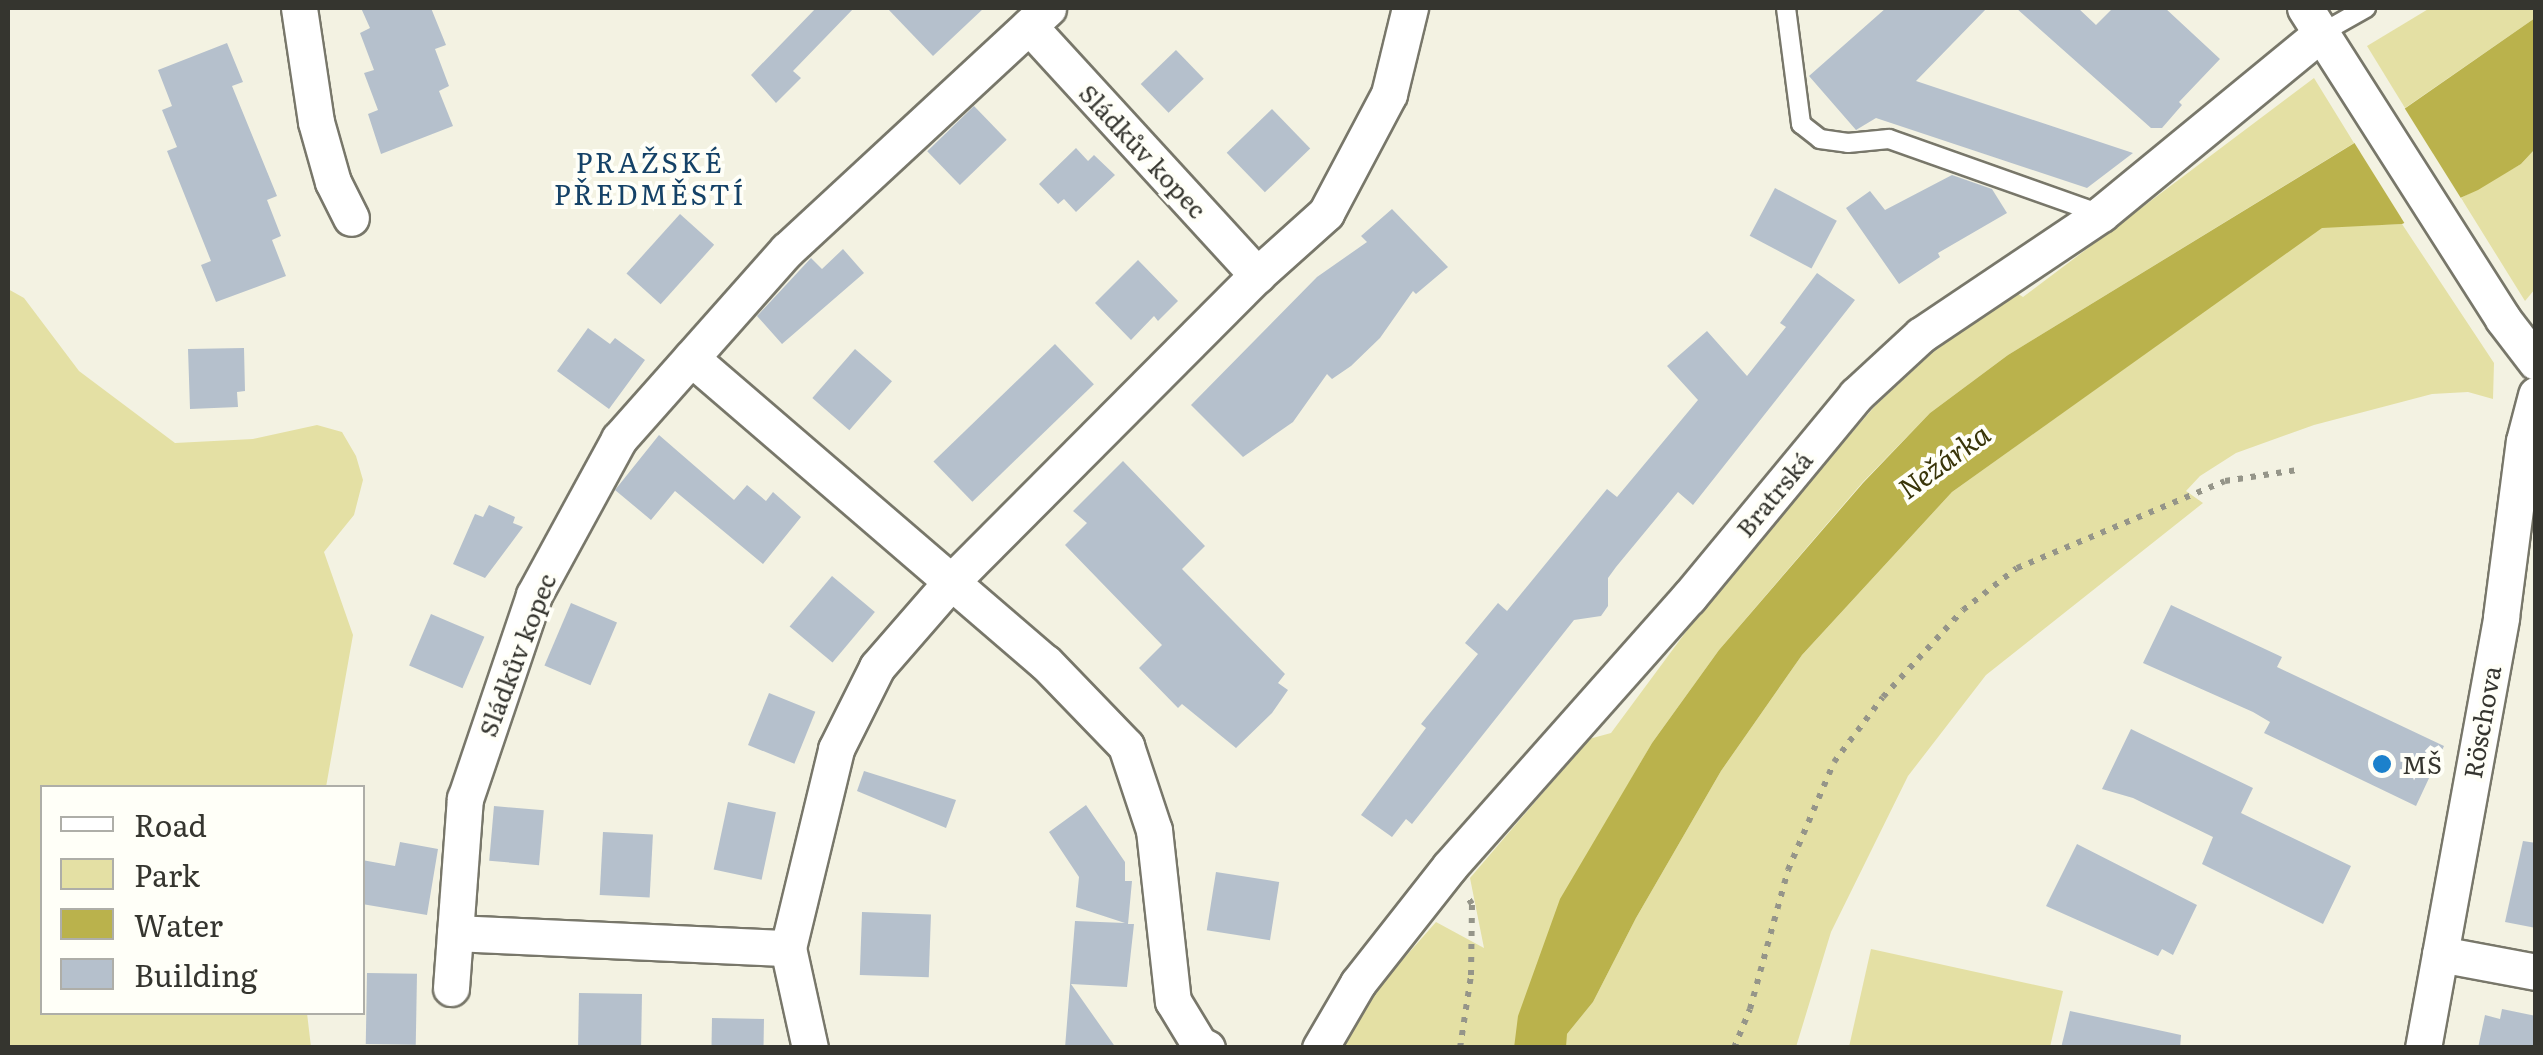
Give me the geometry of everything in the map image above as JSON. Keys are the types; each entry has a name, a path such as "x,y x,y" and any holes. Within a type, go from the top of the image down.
{"street":[{"path":"299,8 316,122 333,182 351,218"},
{"path":"810,1048 788,948 836,749 878,668 950,583 1257,275 1326,213 1389,94 1410,8"},
{"name":"Sládkův kopec","path":"451,988 465,799 534,595 620,439 787,250 1039,17 1257,275"},
{"path":"2319,32 2502,319 2536,362"},
{"name":"Bratrská","path":"1320,1048 1358,984 1450,866 1689,597 1856,395 1922,335 2102,214 2319,32"},
{"path":"691,358 1045,662 1126,746 1154,830 1173,1001 1199,1044 1207,1048"},
{"name":"Röschova","path":"2423,1048 2536,395"},
{"path":"455,933 788,948"},
{"path":"2440,954 2536,972"}],"lane":[{"path":"1786,8 1802,124 1820,139 1848,143 1889,139 2102,214"},
{"path":"2319,32 2366,8"}],"path":[{"path":"1734,1048 1750,1009 1788,870 1834,762 1883,697 1963,610 2018,568 2226,481 2298,470"},
{"path":"1450,866 1472,904 1470,975 1460,1048"}],"green space":[{"path":"2430,8 2535,8 2535,18 2405,108 2367,46"},
{"path":"2314,78 2354,143 2008,355 1930,413 1862,483 1719,650 1652,743 1611,814 1567,1034 1593,1002 1636,918 1721,771 1802,655 1952,492 2322,227 2402,224 2494,363 2493,399 2468,392 2432,394 2314,425 2236,453 2200,476 2186,491 2203,503 1986,675 1908,776 1831,932 1796,1047 1334,1048 1368,999 1436,922 1484,948 1470,878 1589,739 1611,733 1722,583 1875,406 1932,353 2015,292 2023,297"},
{"path":"2535,149 2535,289 2525,301 2461,198 2521,164"},
{"path":"8,289 24,298 79,371 175,443 253,439 317,425 342,432 356,456 363,480 354,515 324,552 353,635 326,785 40,785 40,1015 307,1015 311,1047 8,1047"},
{"path":"1871,949 2063,991 2050,1047 1849,1047"}],"water":[{"name":"Nežárka","path":"2535,18 2535,149 2521,164 2478,190 2402,224 2322,228 1952,492 1802,655 1721,771 1636,918 1593,1002 1567,1034 1566,1047 1514,1048 1518,1016 1560,899 1652,743 1719,650 1863,483 1930,413 2008,355 2361,139"}],"pier":[{"path":"2402,104 2463,202 2412,235 2350,136"}],"building":[{"path":"361,8 431,8 446,45 435,49 449,86 439,91 453,126 381,154 368,114 378,110 364,73 374,70 360,33 370,28"},
{"path":"816,8 854,8 793,71 801,78 776,103 751,75"},
{"path":"887,8 984,8 933,56"},
{"path":"1886,8 1987,8 1916,81 2133,153 2087,188 1876,118 1856,130 1809,76"},
{"path":"2016,8 2078,8 2096,25 2113,8 2165,8 2220,59 2179,102 2182,105 2162,128 2151,128"},
{"path":"227,43 243,82 232,86 277,196 267,200 281,236 272,240 286,276 216,302 201,265 211,261 167,151 177,147 162,110 172,106 158,70"},
{"path":"1176,50 1204,79 1169,113 1141,84"},
{"path":"974,106 1007,140 960,185 927,151"},
{"path":"1272,109 1310,149 1265,192 1227,153"},
{"path":"1076,148 1088,161 1094,155 1115,175 1076,212 1064,199 1058,204 1039,184"},
{"path":"1952,175 1992,189 2007,213 1938,253 1940,257 1899,284 1846,208 1870,191 1885,210"},
{"path":"1775,188 1837,221 1811,269 1750,236"},
{"path":"1392,209 1448,267 1416,294 1413,291 1380,338 1351,366 1332,379 1327,374 1293,422 1243,457 1191,405 1317,277 1367,242 1361,236"},
{"path":"680,214 714,245 661,304 626,273"},
{"path":"843,249 864,273 782,344 757,316 811,258 822,269"},
{"path":"1138,260 1178,301 1158,321 1154,316 1131,340 1095,303"},
{"path":"1817,273 1855,300 1693,505 1678,492 1616,567 1608,578 1608,606 1601,616 1574,620 1412,824 1406,819 1392,837 1361,815 1426,728 1421,724 1478,654 1465,643 1498,603 1507,611 1607,489 1617,497 1698,400 1667,366 1707,331 1747,376 1786,327 1780,323"},
{"path":"588,328 610,344 615,338 645,360 609,409 557,371"},
{"path":"1055,344 1094,384 972,502 933,461"},
{"path":"244,348 245,391 237,392 238,407 190,409 188,349"},
{"path":"855,349 892,381 849,430 812,398"},
{"path":"659,435 734,500 747,485 766,501 773,492 801,517 763,564 675,491 651,520 615,490"},
{"path":"1123,461 1205,546 1182,569 1285,674 1278,683 1288,690 1272,713 1236,748 1182,704 1178,708 1139,668 1162,645 1065,545 1087,523 1073,511"},
{"path":"489,505 515,517 513,523 523,527 485,578 453,564 475,514 483,517"},
{"path":"832,576 875,612 832,663 790,627"},
{"path":"571,603 617,623 590,685 544,666"},
{"path":"2171,605 2282,657 2277,667 2444,746 2416,806 2264,733 2270,722 2253,712 2143,663"},
{"path":"431,614 484,637 463,688 409,666"},
{"path":"769,693 815,712 794,764 748,745"},
{"path":"2131,729 2253,788 2241,813 2351,866 2323,924 2202,864 2213,837 2133,798 2102,789"},
{"path":"864,771 956,800 946,828 857,791"},
{"path":"728,802 776,812 762,880 714,869"},
{"path":"1086,805 1125,862 1125,881 1132,881 1128,924 1134,924 1127,987 1071,984 1116,1048 1065,1048 1075,921 1125,923 1076,907 1079,877 1049,832"},
{"path":"494,806 544,810 539,865 489,861"},
{"path":"603,832 653,835 650,898 600,895"},
{"path":"2523,841 2536,843 2536,928 2505,922"},
{"path":"400,842 438,849 427,915 365,905 365,861 395,866"},
{"path":"2077,844 2197,905 2173,955 2162,949 2158,956 2046,906"},
{"path":"1216,872 1279,882 1270,940 1207,930"},
{"path":"862,912 931,914 929,977 860,975"},
{"path":"367,973 417,974 416,1045 366,1044"},
{"path":"579,993 642,994 641,1048 578,1048"},
{"path":"2502,1009 2536,1016 2536,1048 2478,1048 2485,1015 2500,1019"},
{"path":"2070,1011 2181,1035 2180,1048 2061,1048"},
{"path":"712,1018 764,1019 763,1048 711,1048"}],"place":[{"name":"MŠ","path":"2382,764"}],"district":[{"name":"PRAŽSKÉ PŘEDMĚSTÍ","path":"650,177"}]}
